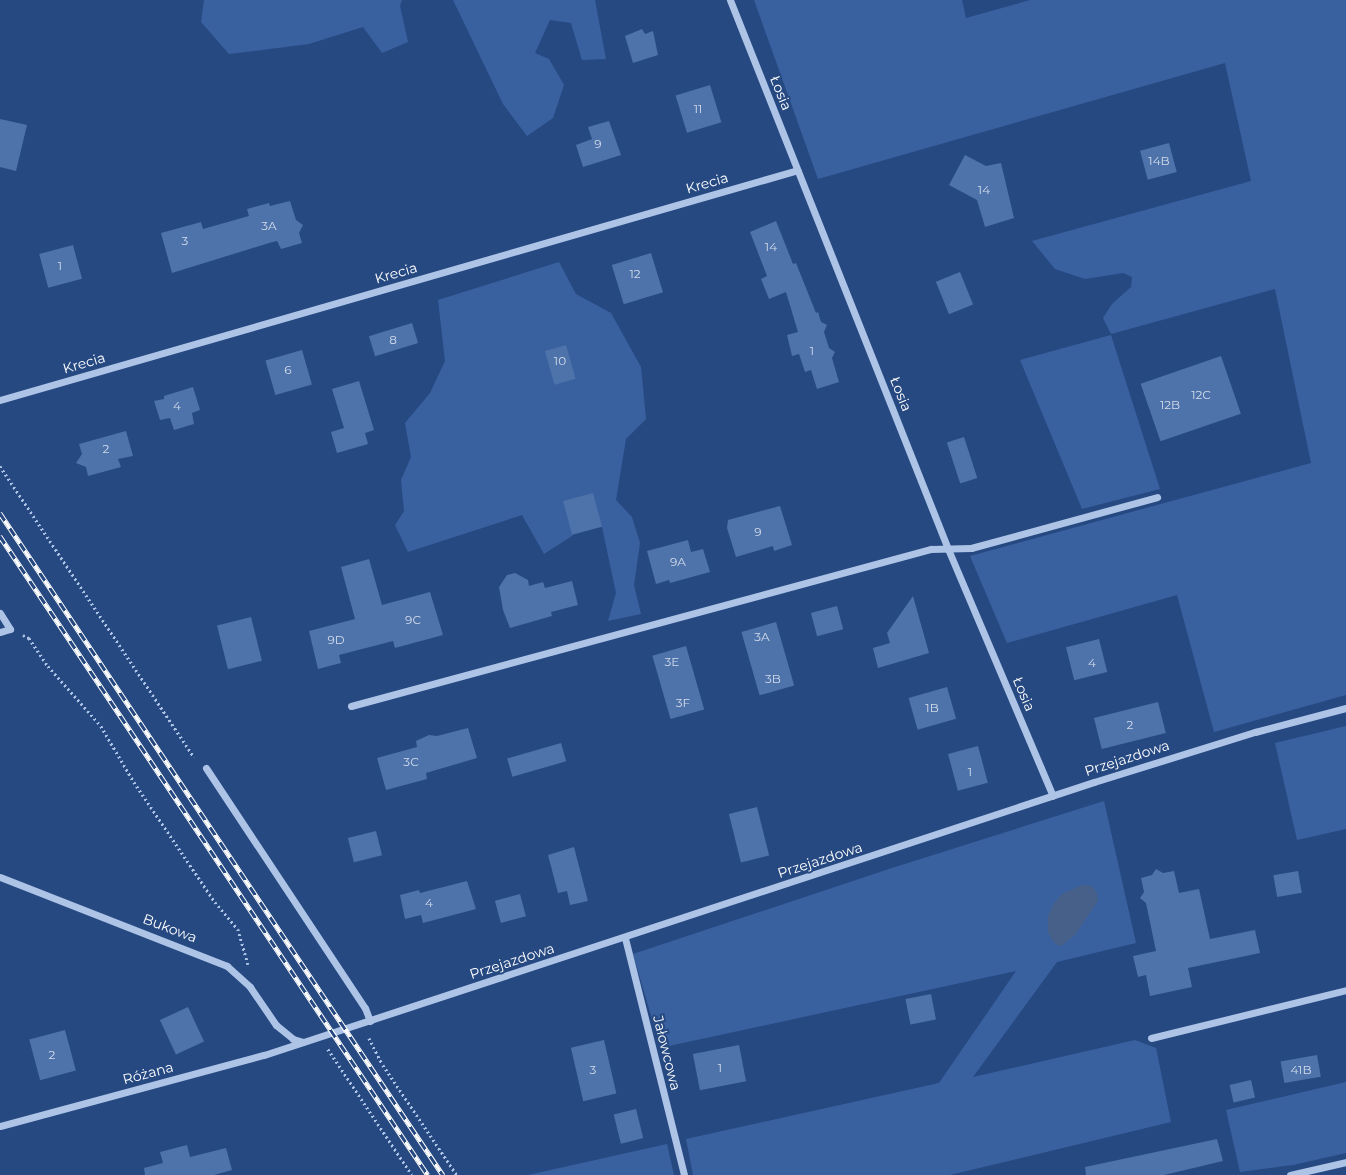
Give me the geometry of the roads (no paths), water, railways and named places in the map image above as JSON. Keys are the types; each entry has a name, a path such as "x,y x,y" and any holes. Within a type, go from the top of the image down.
{"street":[{"name":"Łosia","path":"730,0 948,549 1053,796"},
{"name":"Krecia","path":"0,400 798,170"},
{"path":"351,706 931,549 971,548 1156,498"},
{"path":"0,613 10,629 0,632"},
{"name":"Przejazdowa","path":"303,1042 625,938 1053,796 1255,732 1346,708"},
{"path":"206,768 365,1008 370,1021"},
{"name":"Bukowa","path":"0,877 227,966 250,987 276,1024 293,1039 303,1042"},
{"name":"Jałowcowa","path":"625,938 684,1175"},
{"path":"1151,1038 1346,990"},
{"name":"Różana","path":"0,1126 264,1055 303,1042"},
{"path":"1290,1175 1346,1162"}],"railway":[{"path":"0,513 443,1175"},
{"path":"0,536 428,1175"}]}
